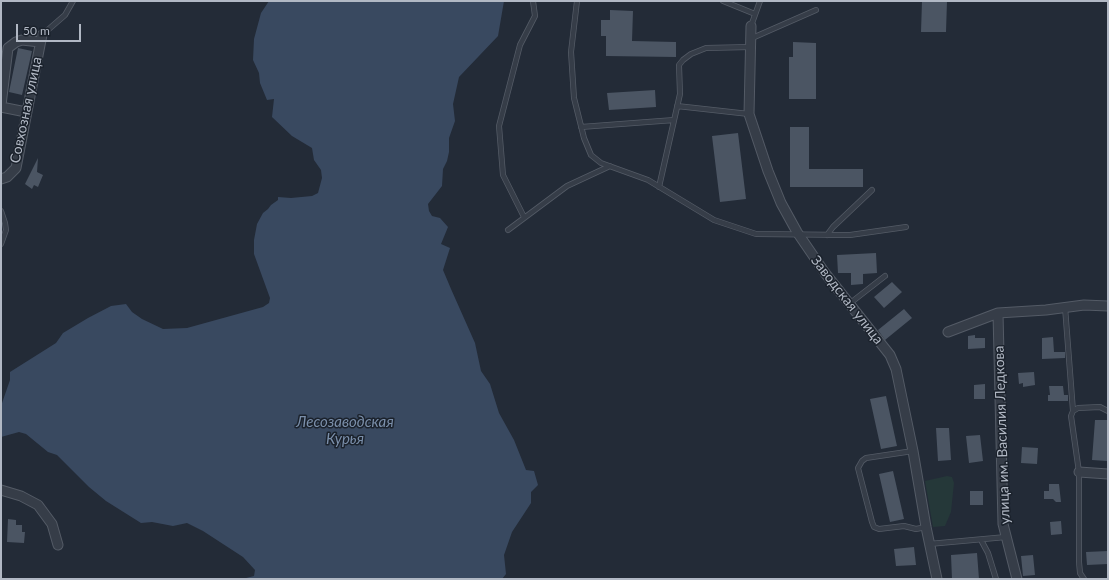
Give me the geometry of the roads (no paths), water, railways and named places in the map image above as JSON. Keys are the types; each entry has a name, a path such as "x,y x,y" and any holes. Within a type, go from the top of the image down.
{"street":[{"name":"Заводская улица","path":"751,26 749,114 768,171 782,203 799,234 824,273 890,355 896,369 937,579"},
{"path":"26,112 1,106 4,55 8,48 16,42 22,40 41,39"},
{"name":"Совхозная улица","path":"1,179 7,177 16,168 41,39"},
{"path":"948,332 998,313 1046,310 1084,304 1108,306"},
{"name":"улица им. Василия Ледкова","path":"998,313 1002,524 1017,579"},
{"path":"1079,472 1108,474"},
{"path":"1,490 21,496 38,506 52,524 58,545"}],"lane":[{"path":"41,39 65,15 73,1"},
{"path":"524,217 503,175 500,126 520,45 535,16 533,1"},
{"path":"577,1 571,52 574,98 584,138 591,155 601,163 648,180 714,220 756,234 799,234 827,236 850,235 906,227"},
{"path":"723,1 755,14"},
{"path":"751,26 760,1"},
{"path":"659,187 680,94 679,65 683,60 691,54 706,48 750,43 816,10"},
{"path":"677,106 749,114"},
{"path":"581,127 674,120"},
{"path":"508,230 566,186 610,166"},
{"path":"827,236 833,227 872,190"},
{"path":"1,211 6,230 1,244"},
{"path":"849,304 885,276"},
{"path":"1065,308 1072,413 1079,472 1079,562 1080,573 1084,579"},
{"path":"1072,413 1078,408 1100,407 1108,411"},
{"path":"913,451 866,458 862,461 858,468 874,527 879,529 904,526 916,529 926,528"},
{"path":"929,544 1006,537"},
{"path":"981,540 988,553 996,579"}],"water":[{"name":"Лесозаводская Курья","path":"269,1 504,1 498,36 459,77 453,104 455,121 449,138 449,152 443,169 442,186 428,204 429,211 432,216 440,218 448,227 441,244 450,248 443,270 475,343 481,371 490,384 499,413 514,440 526,470 534,471 538,485 531,492 531,503 512,532 504,555 506,574 502,579 242,579 254,576 255,570 243,557 203,531 187,523 173,526 152,522 141,523 106,501 89,487 57,455 48,452 26,434 19,432 1,437 1,406 10,380 10,372 56,343 63,333 111,306 126,304 132,312 142,319 163,329 187,328 263,307 269,303 270,298 254,254 254,240 257,224 263,213 278,200 278,197 291,198 312,196 318,193 322,178 321,170 314,160 312,148 292,136 272,117 274,99 267,100 260,83 259,73 253,60 254,39 261,13"}]}
